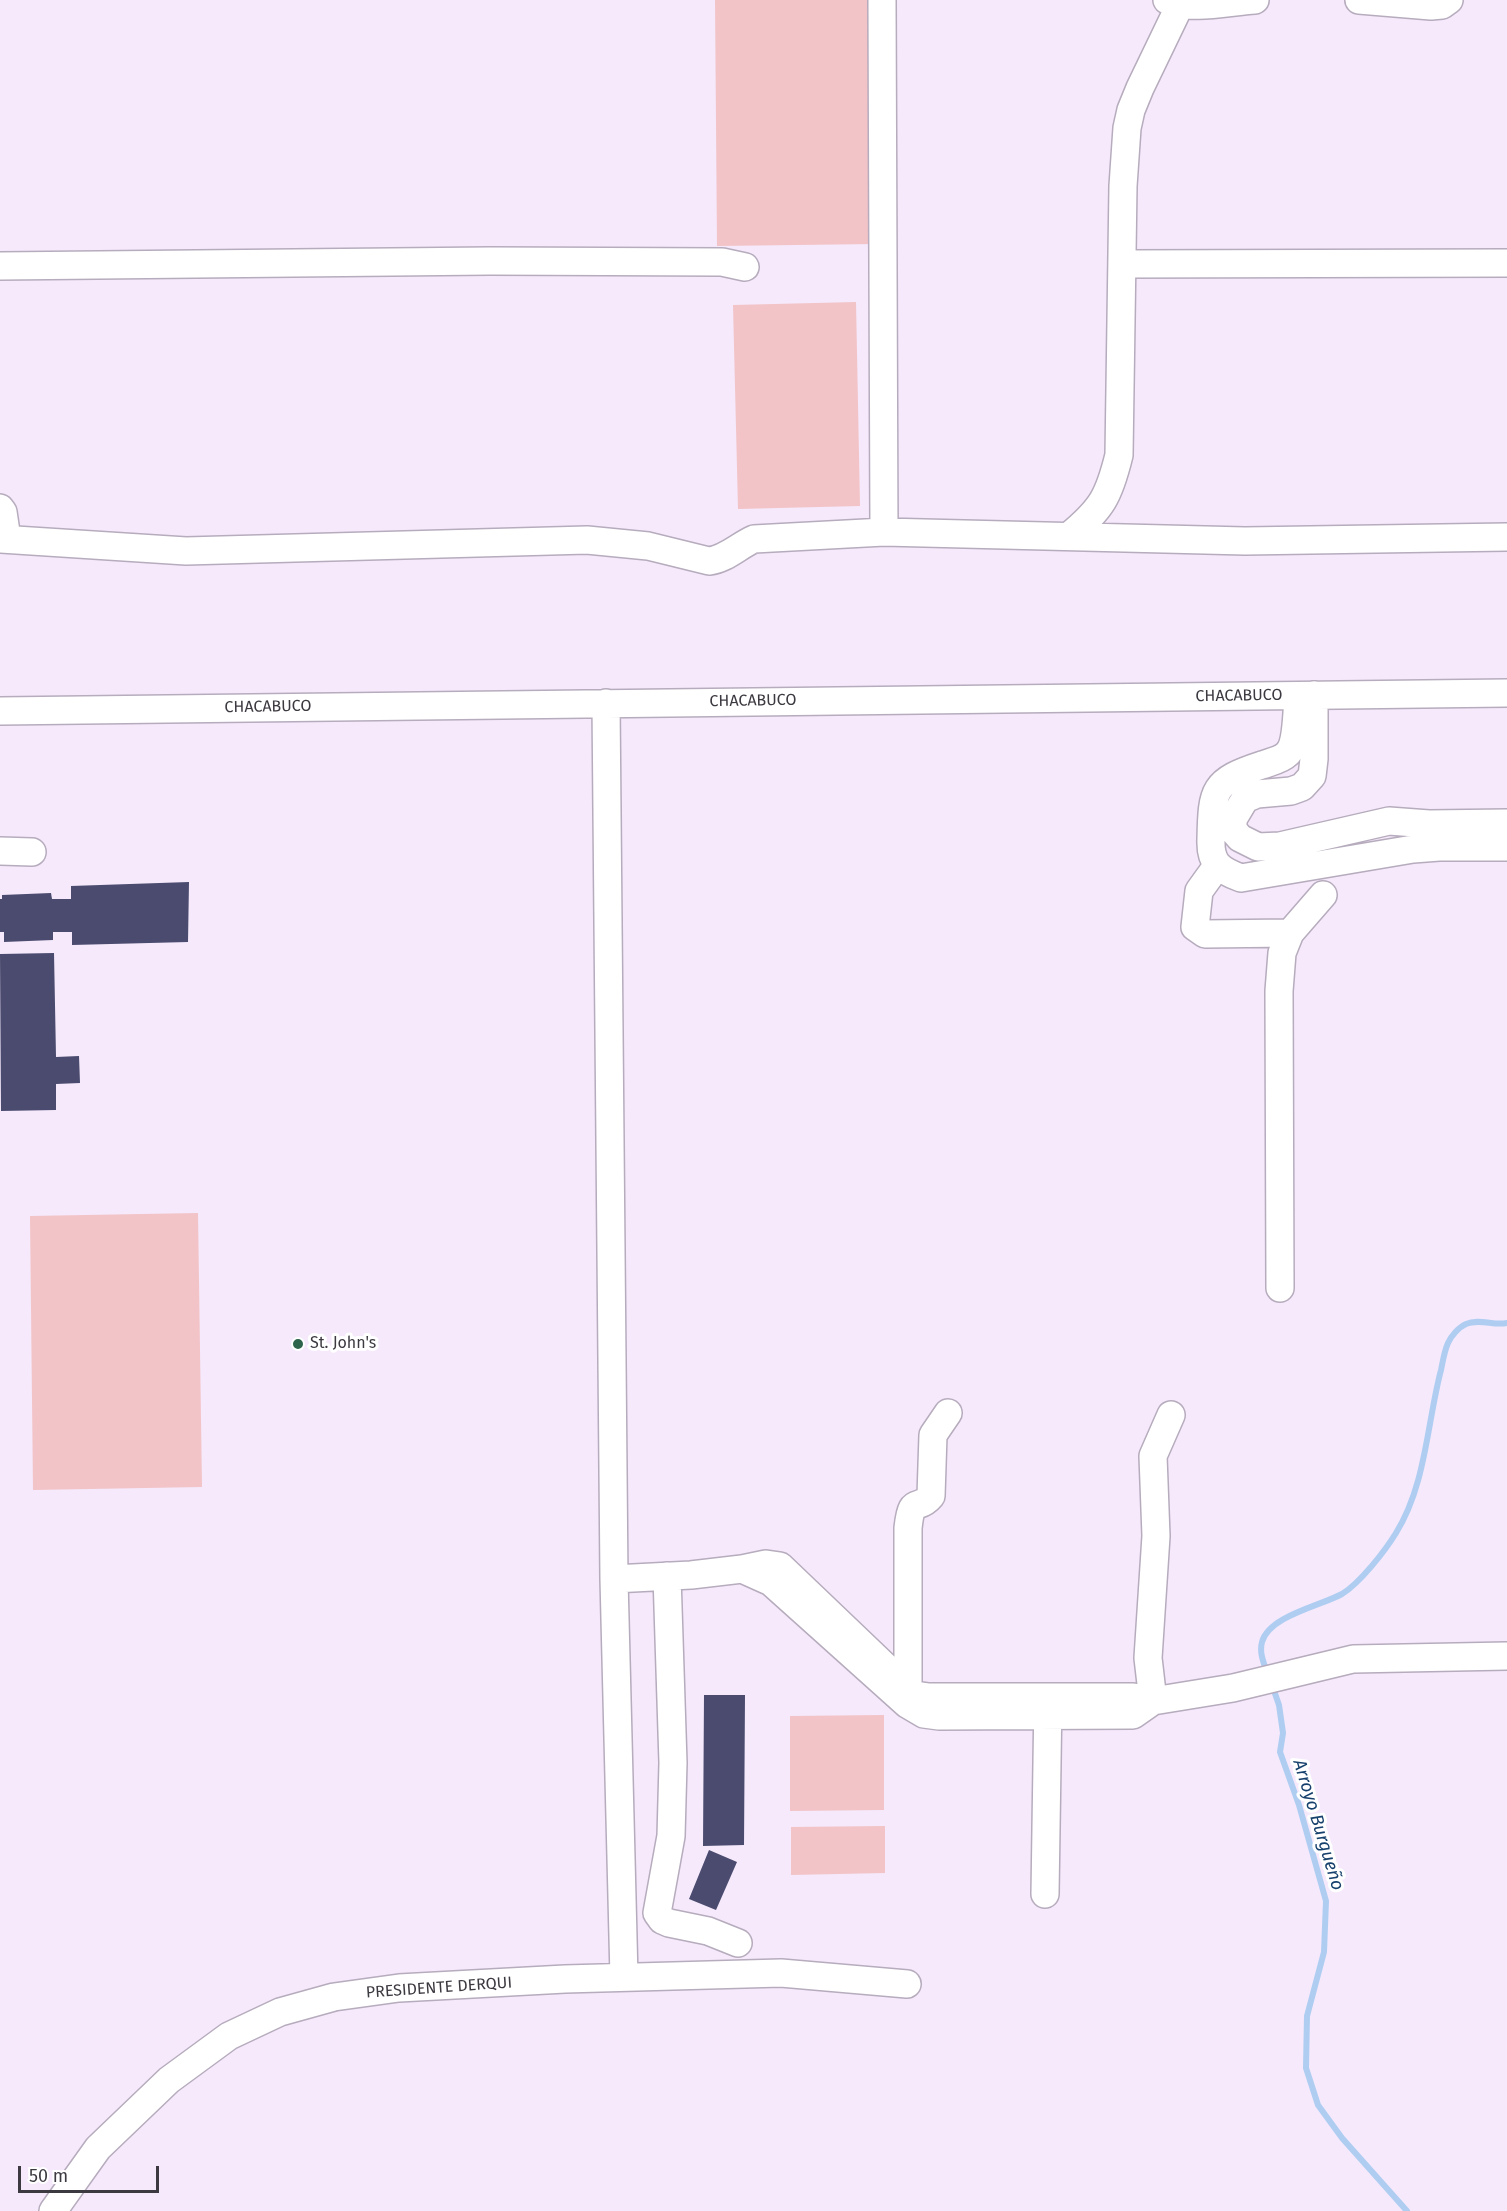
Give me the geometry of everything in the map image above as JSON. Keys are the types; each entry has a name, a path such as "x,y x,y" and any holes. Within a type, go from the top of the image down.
{"street":[{"path":"882,0 884,532"},
{"path":"1069,536 1098,511 1107,496 1119,455 1123,186 1127,128 1131,110 1173,3 1202,5 1255,0"},
{"path":"1359,0 1431,6 1442,5 1449,0"},
{"path":"0,266 501,261 722,262 745,267"},
{"path":"1123,264 1507,262"},
{"path":"0,508 3,512 4,539 186,551 587,540 648,546 709,561 717,560 753,539 884,532 1245,541 1507,537"},
{"name":"CHACABUCO","path":"0,711 1507,693"},
{"path":"1306,695 1314,759 1312,776 1302,787 1291,792 1257,794 1245,799 1233,819 1233,830 1240,838 1258,847 1280,846 1384,821 1412,821 1429,824 1507,824"},
{"path":"1306,695 1293,745 1288,754 1233,774 1218,789 1211,802 1210,852 1217,866 1241,878 1413,849 1507,847"},
{"path":"606,703 614,1579 624,1977"},
{"path":"1280,1288 1279,991 1282,953 1290,933 1323,896 1378,856 1384,821"},
{"path":"1412,821 1413,849"},
{"path":"1295,842 1305,867 1323,896"},
{"path":"0,851 32,852"},
{"path":"1217,866 1199,891 1195,927 1205,933 1290,933"},
{"path":"908,1696 909,1511 913,1506 926,1502 931,1496 933,1435 948,1413"},
{"path":"1153,1701 1148,1658 1156,1536 1154,1456 1171,1415"},
{"path":"614,1579 741,1569 766,1564 780,1566 908,1696"},
{"path":"667,1576 672,1696 671,1836 657,1913 662,1920 669,1923 708,1931 738,1943"},
{"path":"908,1696 1048,1706 1133,1715 1153,1701 1233,1689 1353,1659 1507,1656"},
{"path":"1045,1894 1048,1706"},
{"name":"PRESIDENTE DERQUI","path":"53,2211 98,2148 170,2080 229,2036 280,2012 334,1997 399,1988 624,1977 781,1973 906,1984"}],"shaded area":[{"path":"715,0 874,0 876,244 717,246"},
{"path":"856,302 860,506 738,509 733,305"},
{"path":"198,1213 202,1487 33,1490 30,1216"},
{"path":"884,1715 884,1810 790,1811 790,1716"},
{"path":"885,1826 885,1873 791,1875 791,1827"}],"building":[{"path":"189,882 188,942 72,945 72,932 53,932 53,940 4,942 4,932 0,932 2,895 51,893 52,899 71,899 71,886"},
{"path":"54,953 56,1057 79,1056 80,1083 56,1084 56,1110 1,1111 0,954"},
{"path":"704,1695 745,1695 744,1845 703,1846"},
{"path":"709,1850 737,1862 716,1910 689,1899"}],"waterway":[{"name":"Arroyo Burgueño","path":"1267,1673 1262,1658 1262,1642 1274,1625 1349,1589 1372,1566 1396,1533 1414,1495 1420,1474 1436,1390 1451,1338 1461,1327 1471,1322 1507,1323"},
{"name":"Arroyo Burgueño","path":"1272,1685 1279,1705 1283,1733 1280,1752 1299,1805 1326,1901 1324,1952 1307,2016 1306,2068 1318,2105 1342,2138 1407,2211"}],"place":[{"name":"St. John's","path":"298,1344"}]}
